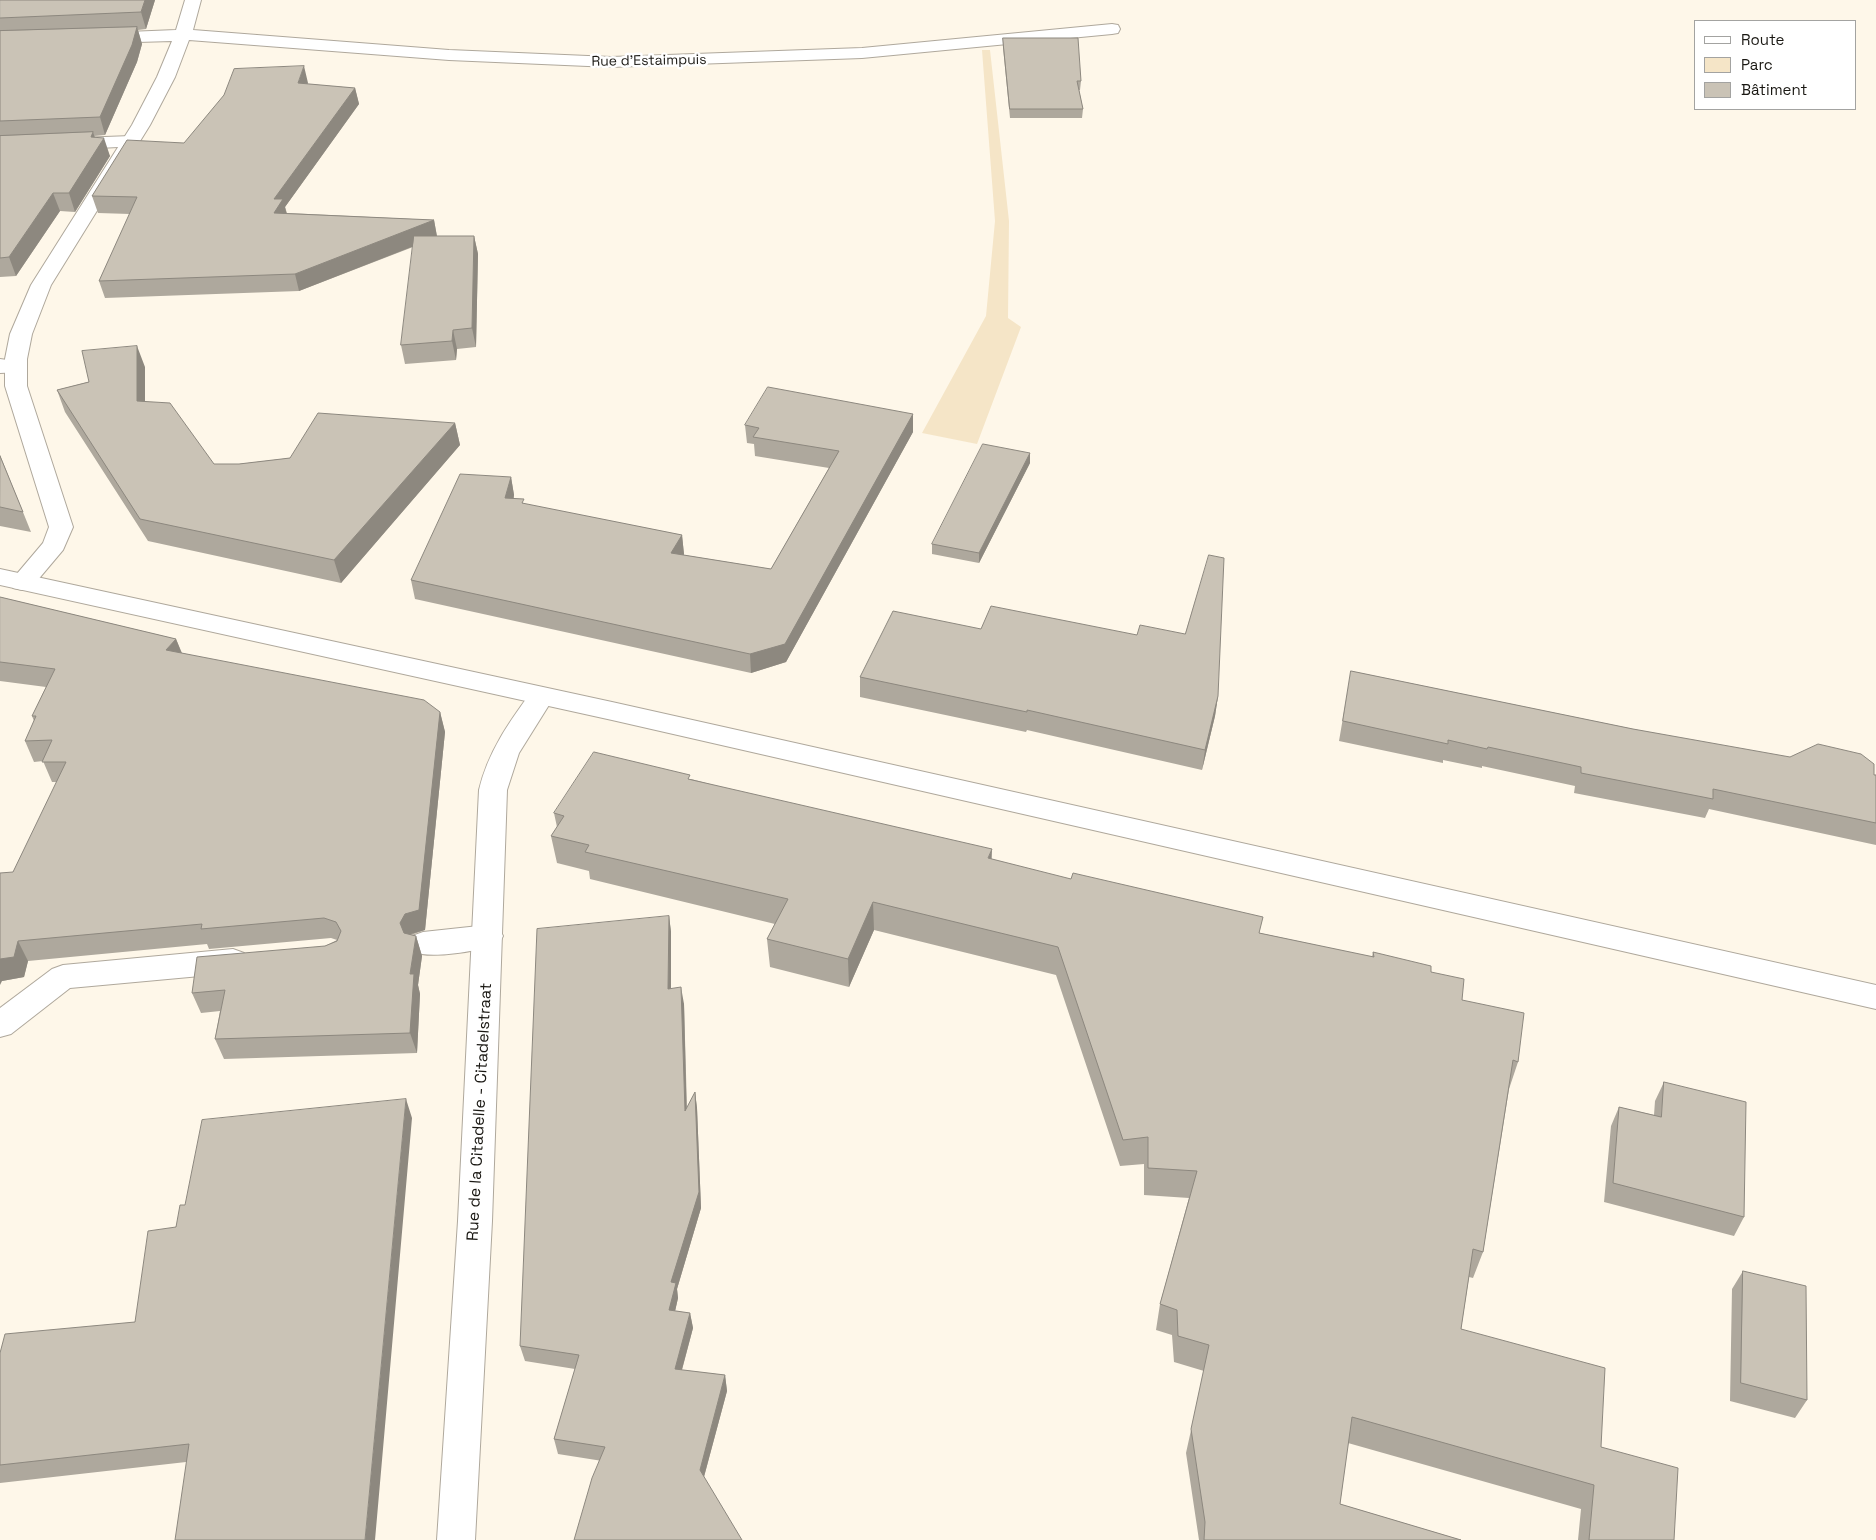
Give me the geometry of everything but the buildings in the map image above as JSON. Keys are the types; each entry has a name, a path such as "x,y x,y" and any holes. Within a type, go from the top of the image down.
{"street":[{"path":"11,580 54,544 61,527 7,367 25,319 39,290 131,142 165,81 185,35 193,0"},
{"name":"Rue d'Estaimpuis","path":"88,39 185,35 449,56 611,62 862,53 1112,29"},
{"path":"0,147 131,142"},
{"path":"11,580 612,711 786,752 1876,997"},
{"name":"Rue de la Citadelle - Citadelstraat","path":"456,1540 475,1221 493,790 496,771 504,752 541,697"},
{"path":"423,944 488,936"},
{"path":"0,1025 63,977 262,959"}],"green space":[{"path":"982,50 990,50 1009,221 1008,318 1021,327 977,444 922,433 986,316 995,221"}]}
